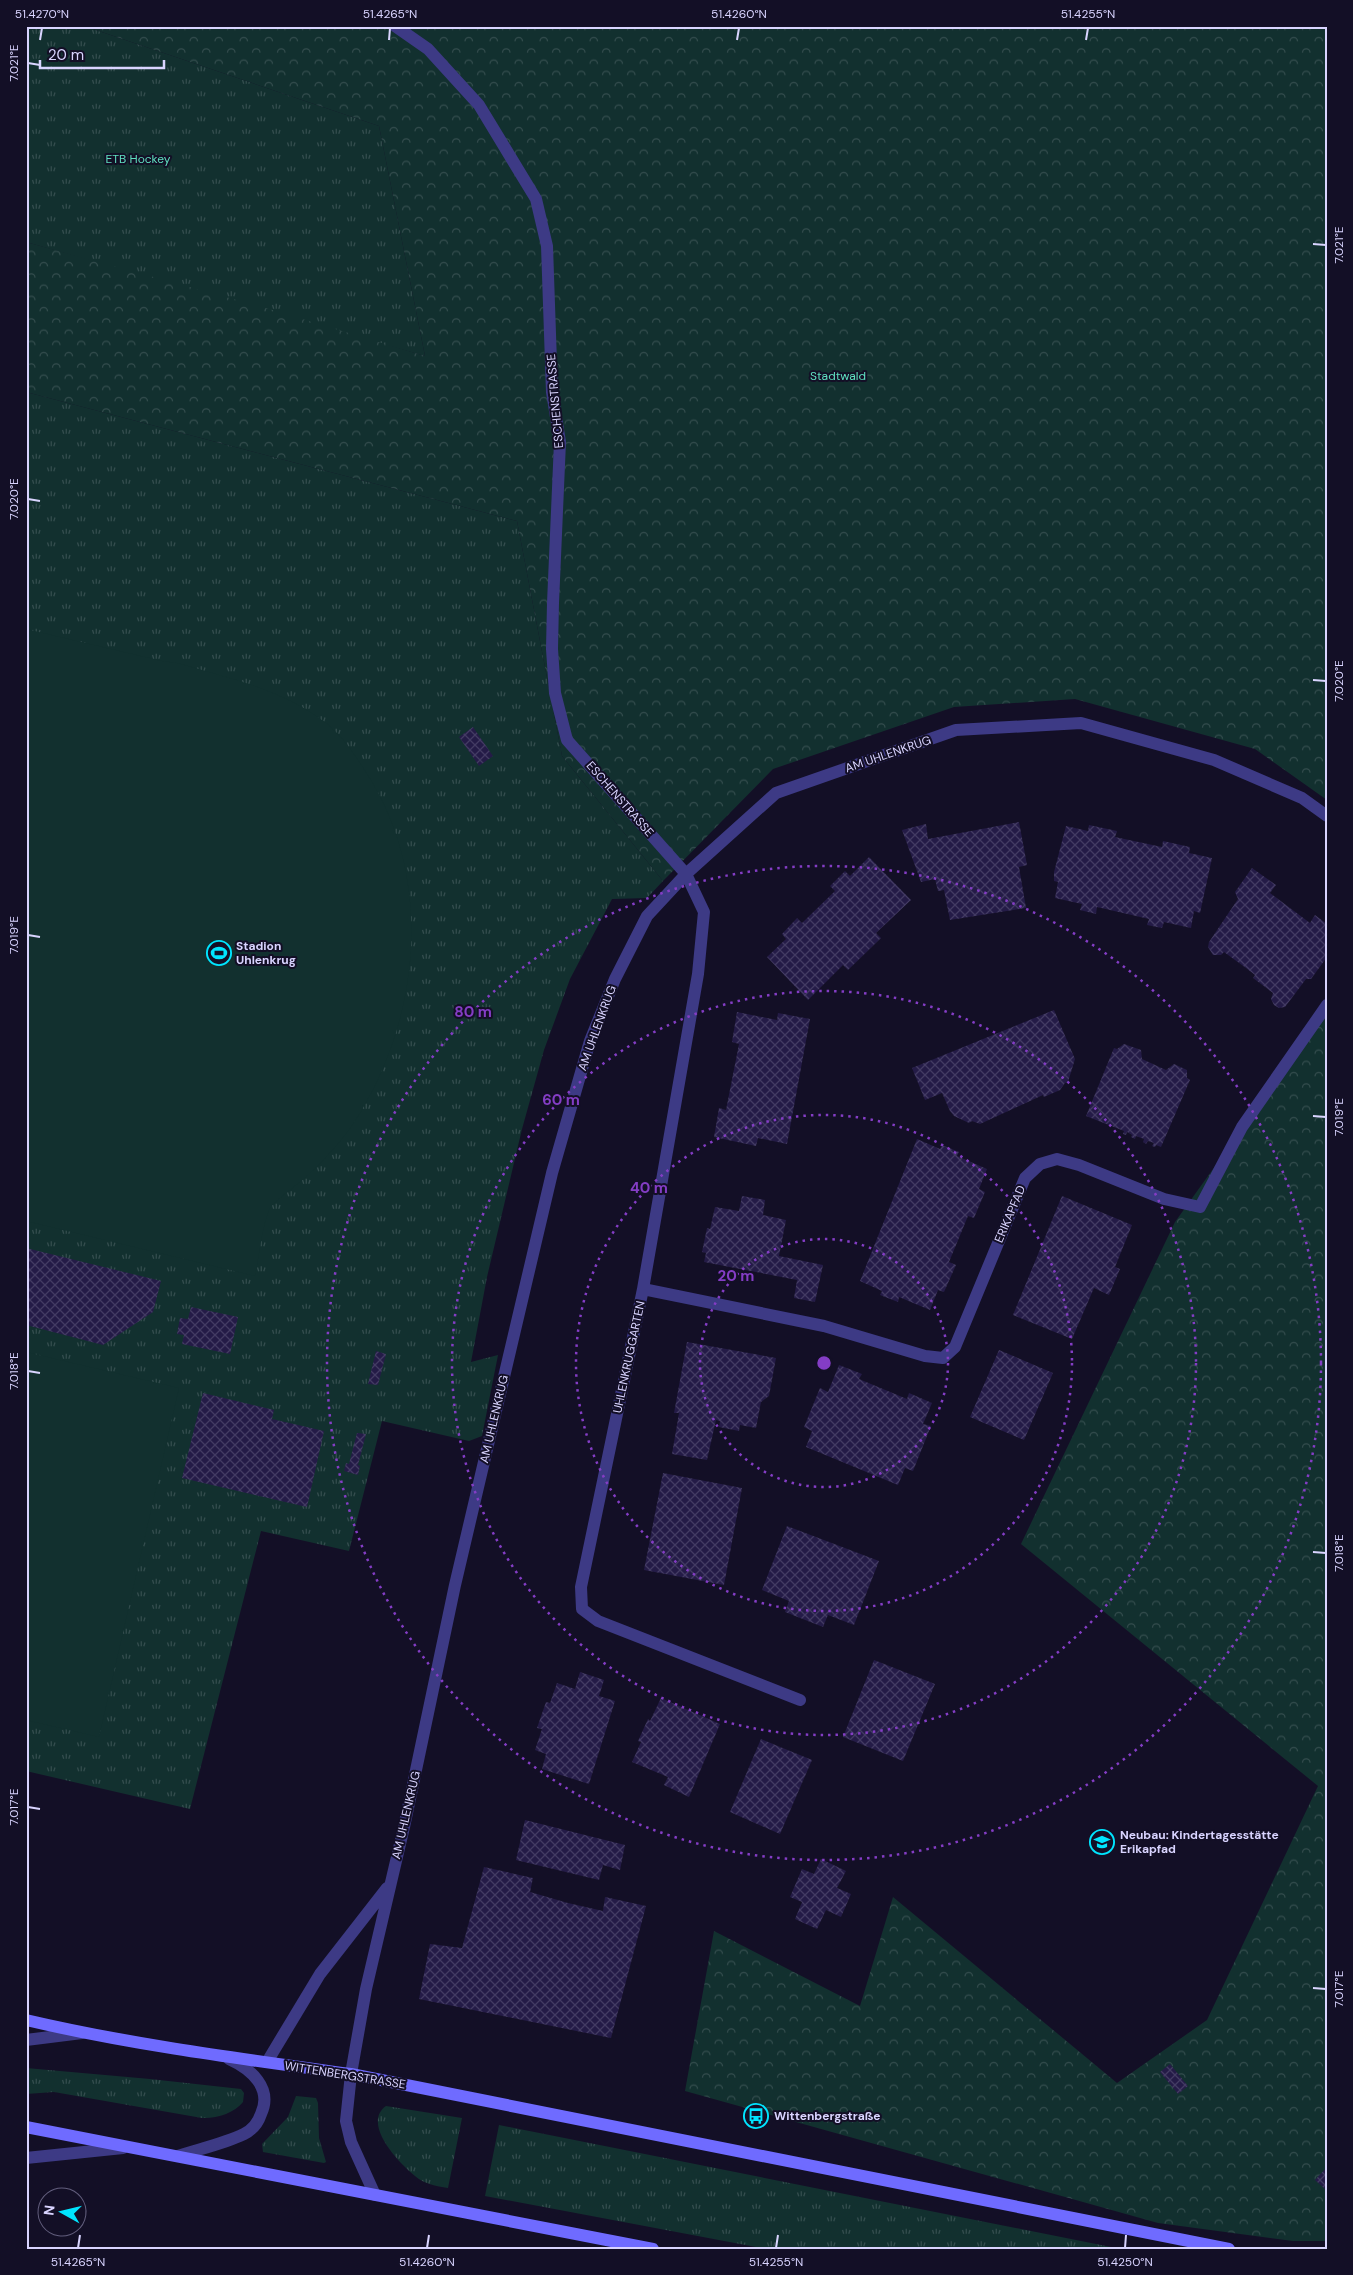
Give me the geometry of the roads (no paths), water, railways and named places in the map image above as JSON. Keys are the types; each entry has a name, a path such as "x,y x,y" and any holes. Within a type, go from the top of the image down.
{"main road":[{"name":"WITTENBERGSTRASSE","path":"26,2020 82,2033 226,2058 351,2074 1229,2249"},
{"name":"WITTENBERGSTRASSE","path":"26,2127 654,2249"}],"street":[{"name":"ESCHENSTRASSE","path":"395,26 428,49 479,104 536,199 547,246 552,392 560,442 552,649 555,693 567,740 686,874"},
{"name":"AM UHLENKRUG","path":"375,2195 351,2142 346,2121 351,2074 362,2008 406,1818 455,1585 552,1173 590,1041 615,979 647,916 686,874 776,793 956,730 1081,723 1214,760 1302,798 1327,816"},
{"name":"UHLENKRUGGARTEN","path":"686,874 704,912 698,974 643,1289 581,1587 582,1609 598,1621 800,1700"},
{"name":"ERIKAPFAD","path":"643,1289 824,1326 925,1356 944,1358 955,1347 1025,1178 1040,1164 1057,1160 1079,1165 1164,1199 1200,1207 1242,1127 1327,1004"},
{"name":"AM UHLENKRUG","path":"267,2062 320,1974 390,1884"},
{"path":"26,2040 82,2033"},
{"name":"WITTENBERGSTRASSE","path":"178,2156 245,2133 258,2123 263,2110 265,2092 256,2077 243,2065 226,2058"},
{"path":"26,2158 131,2147"}],"place":[{"name":"Stadion Uhlenkrug","path":"219,953"},
{"name":"Neubau: Kindertagesstätte Erikapfad","path":"1102,1842"},
{"name":"Wittenbergstraße","path":"756,2116"}],"park label":[{"name":"ETB Hockey","path":"138,159"},
{"name":"Stadtwald","path":"838,376"}]}
